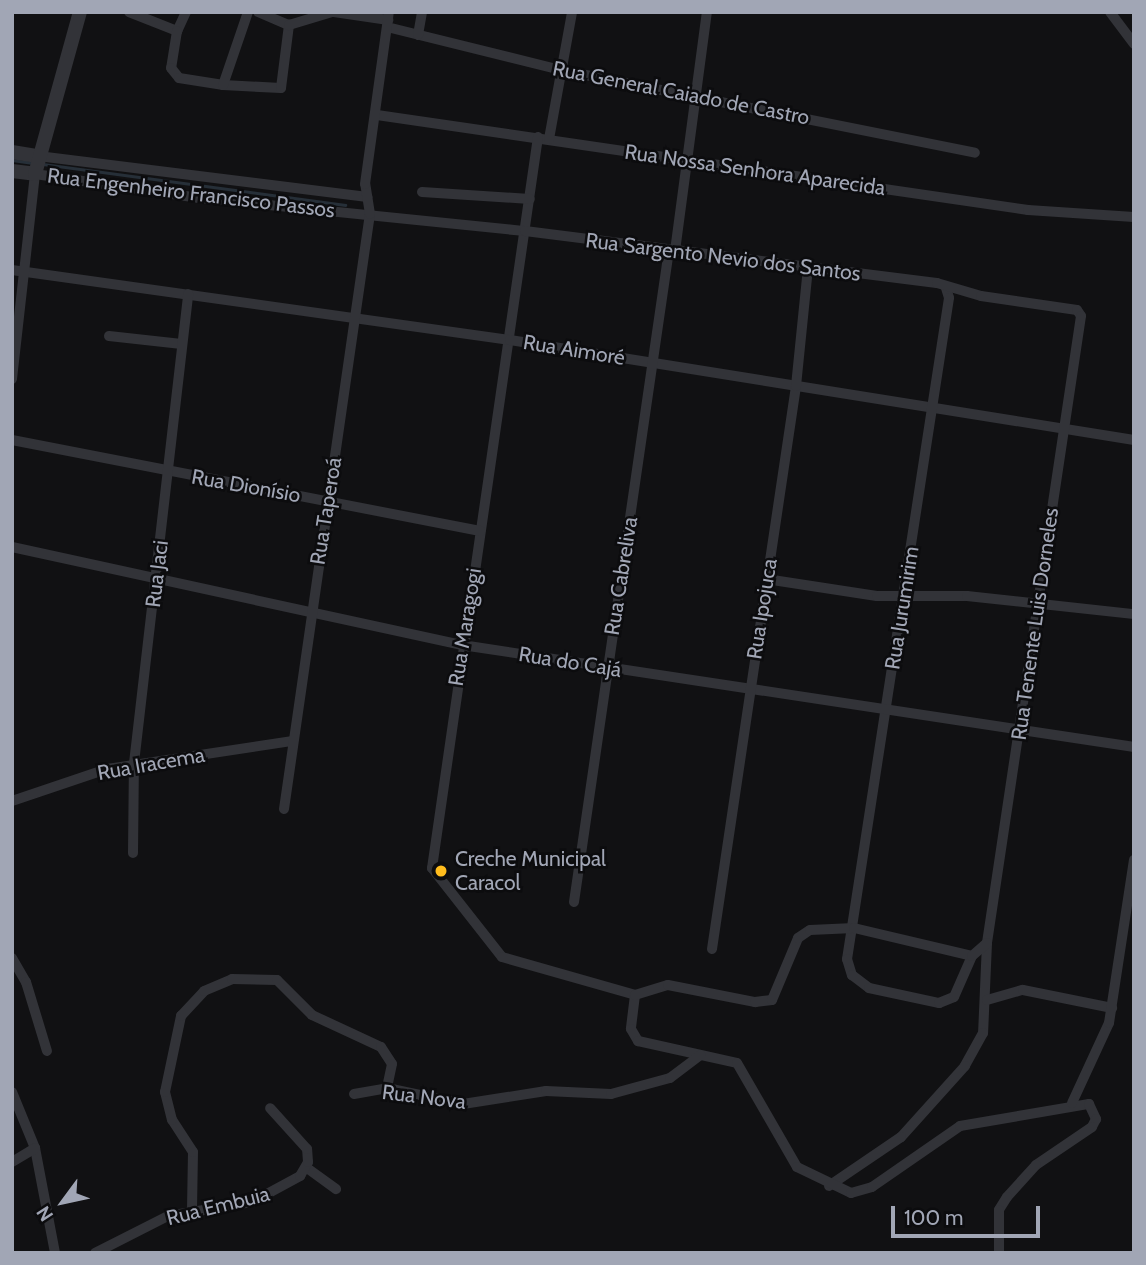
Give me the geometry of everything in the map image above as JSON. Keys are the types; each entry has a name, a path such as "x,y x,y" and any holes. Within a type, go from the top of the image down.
{"street":[{"path":"12,379 18,271 36,165 80,12"},
{"path":"129,12 177,31"},
{"path":"187,12 177,31 174,75 223,85 281,88 289,24"},
{"path":"223,85 248,12"},
{"path":"258,12 289,24 333,12"},
{"name":"Rua General Caiado de Castro","path":"333,12 388,20 418,35 561,70 697,94 975,153"},
{"path":"418,35 422,12"},
{"name":"Rua Maragogi","path":"572,12 525,231 462,645 435,877 512,963 635,995"},
{"name":"Rua Cabreliva","path":"574,902 606,668 654,363 672,250 691,160 707,12"},
{"path":"1110,12 1134,44"},
{"name":"Rua Taperoá","path":"284,809 310,612 370,214 367,197 388,20"},
{"name":"Rua Nossa Senhora Aparecida","path":"377,115 1028,210 1134,217"},
{"name":"Rua Engenheiro Francisco Passos","path":"12,152 36,165 200,198 370,214"},
{"name":"Rua Engenheiro Francisco Passos","path":"12,171 36,165 367,197"},
{"path":"422,192 530,200"},
{"name":"Rua Sargento Nevio dos Santos","path":"370,214 808,267 1074,308"},
{"name":"Rua Ipojuca","path":"712,950 796,386 808,267"},
{"name":"Rua Aimoré","path":"18,271 510,340 1134,440"},
{"name":"Rua Jurumirim","path":"946,288 950,298 885,710 848,968 859,983 879,993 946,1003 959,990 972,956"},
{"name":"Rua Jaci","path":"133,853 134,763 188,294"},
{"name":"Rua Tenente Luis Dorneles","path":"829,1186 901,1137 965,1066 983,1033 987,1000 987,943 1040,604 1060,429 1081,316 1074,308"},
{"path":"109,336 182,344"},
{"name":"Rua Dionísio","path":"12,440 480,531"},
{"name":"Rua do Cajá","path":"12,547 156,582 462,645 1134,747"},
{"path":"766,579 877,596 905,594 1134,614"},
{"name":"Rua Iracema","path":"12,801 134,763 293,741"},
{"path":"1072,1103 1104,1038 1112,1008 1134,860"},
{"path":"987,943 972,956 854,928 802,933 778,996 765,1002 668,985 635,995 631,1029 638,1041 737,1063 788,1156 829,1186 861,1192 960,1126 1072,1103 1089,1104 1096,1119 1087,1132 1036,1166 1007,1197 999,1210 999,1253"},
{"path":"12,958 26,982 47,1051"},
{"path":"192,1209 193,1152 172,1120 165,1092 181,1016 204,991 232,979 277,980 313,1015 381,1047 392,1064 387,1088"},
{"path":"987,1000 1023,990 1112,1008"},
{"name":"Rua Nova","path":"354,1094 387,1088 463,1104 576,1090 611,1094 648,1087 670,1078 700,1055"},
{"path":"12,1092 35,1147 55,1253"},
{"path":"270,1108 307,1149 307,1168 336,1189"},
{"path":"12,1162 35,1147"},
{"name":"Rua Embuia","path":"95,1253 192,1209 269,1196 307,1168"}],"waterway":[{"path":"12,160 33,163"},
{"path":"43,164 345,205"}],"place":[{"name":"Creche Municipal Caracol","path":"441,871"}]}
